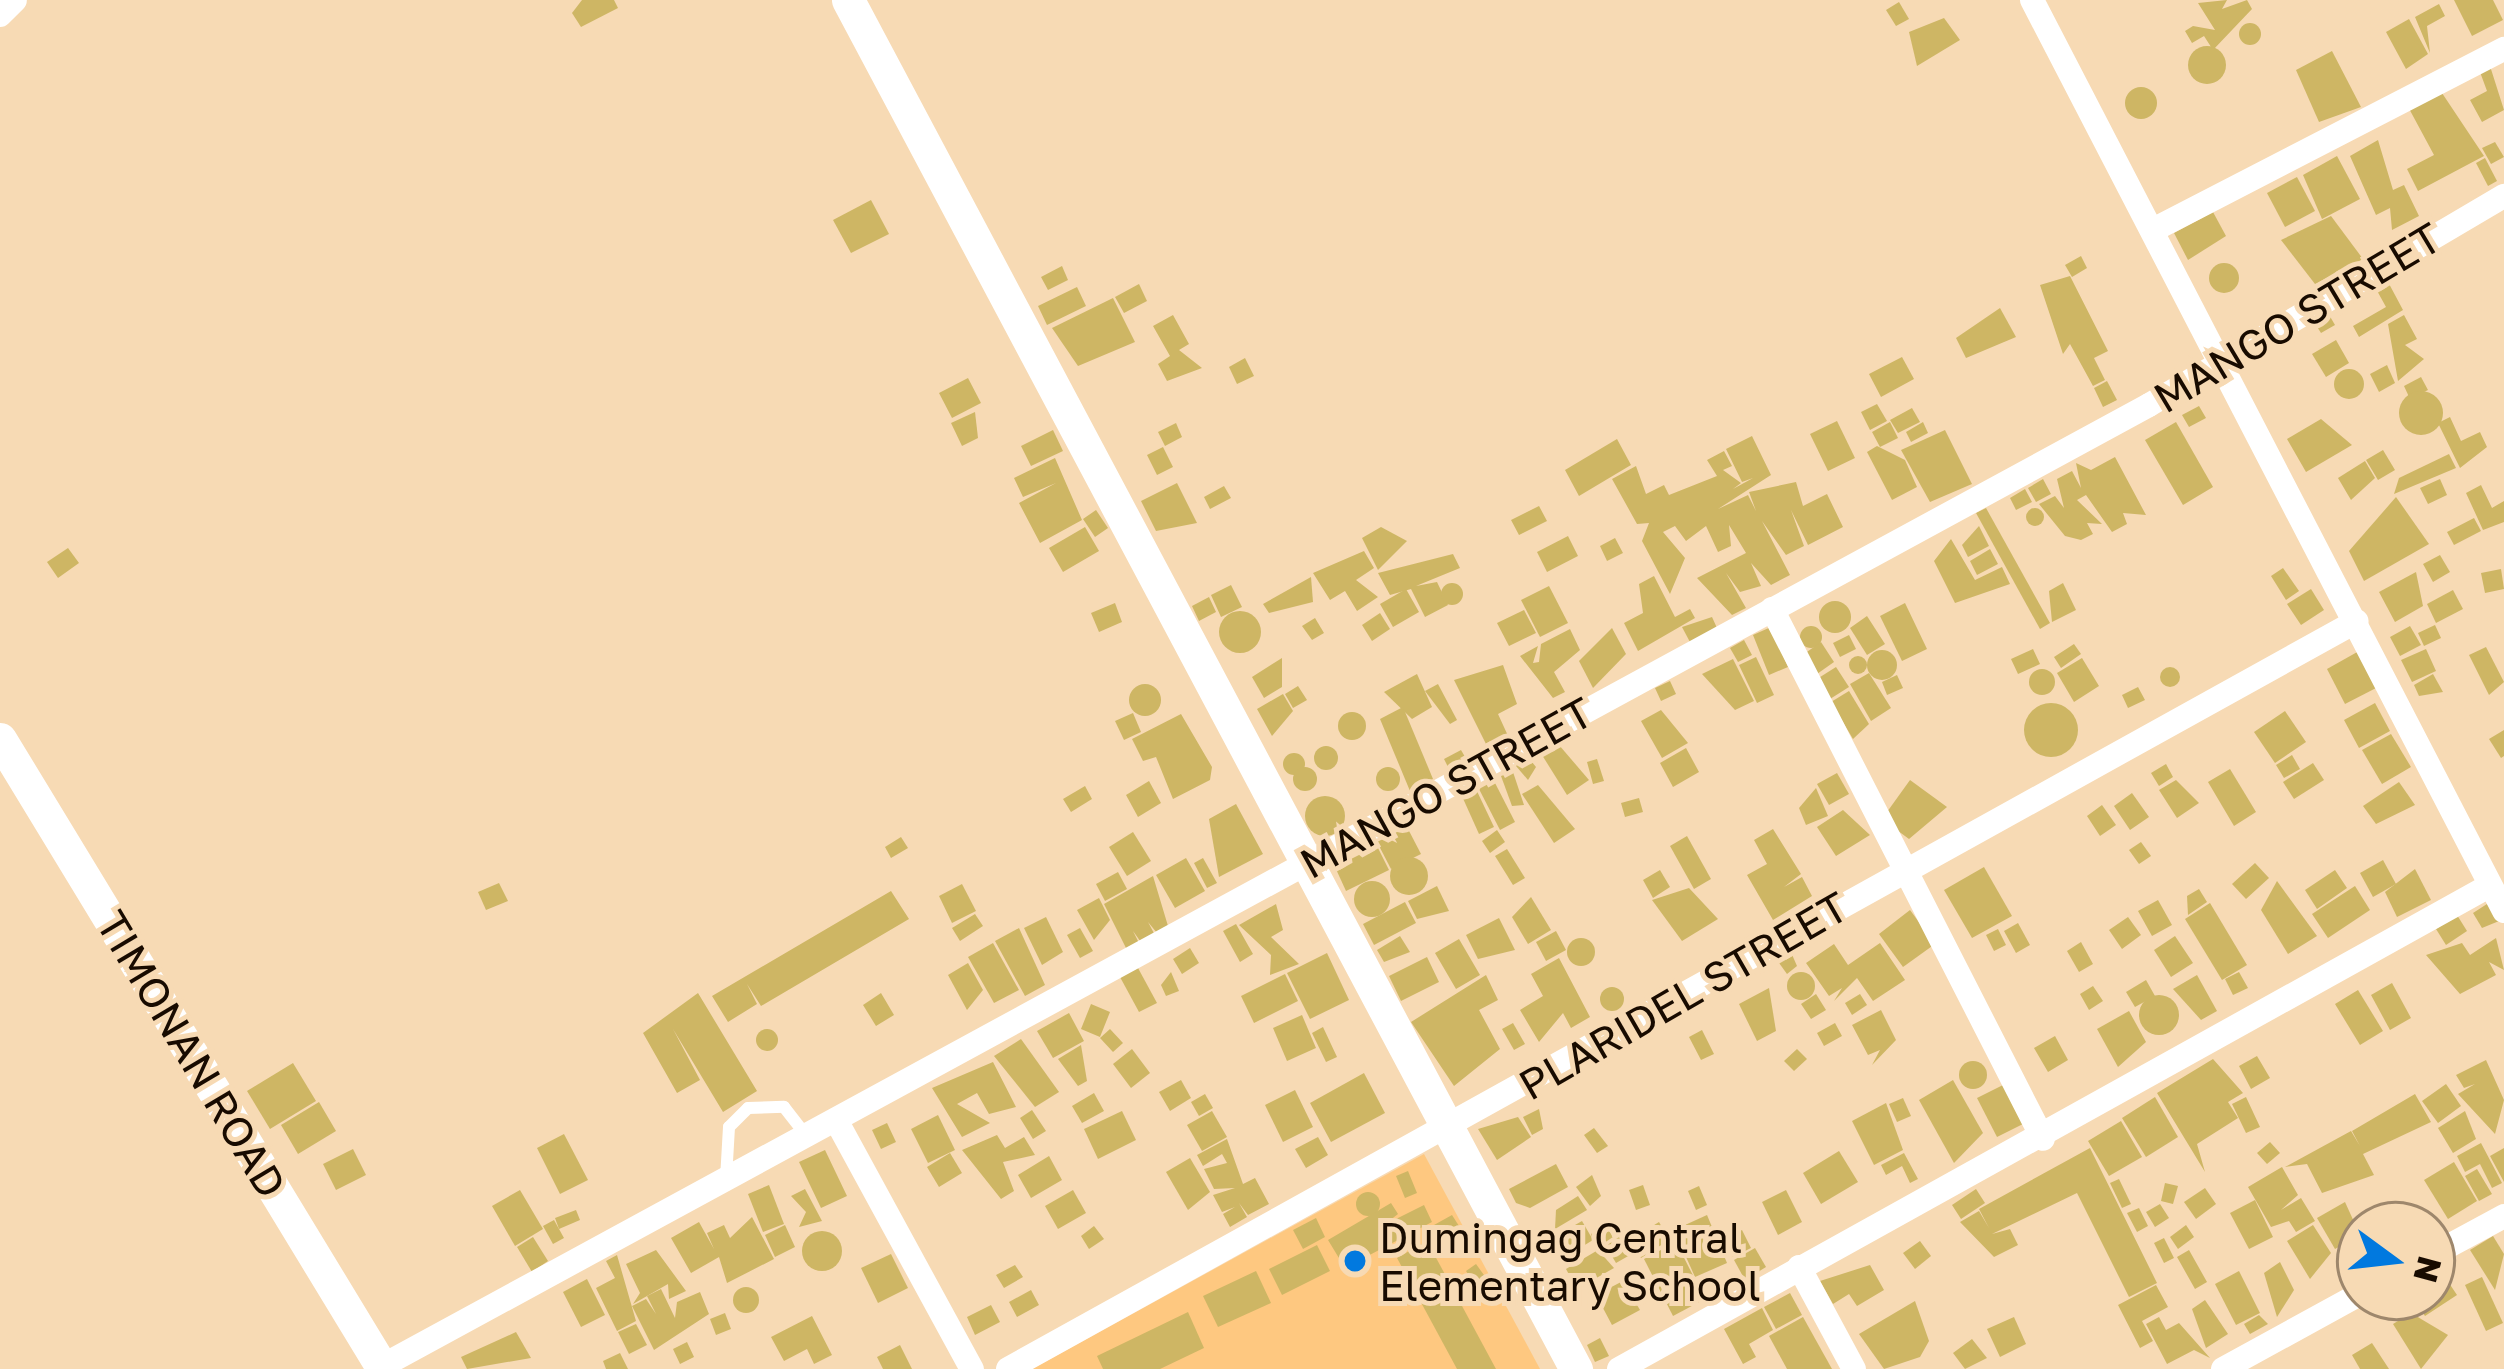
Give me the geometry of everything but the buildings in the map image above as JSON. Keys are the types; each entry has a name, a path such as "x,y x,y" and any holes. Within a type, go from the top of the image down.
{"main road":[{"path":"848,0 1444,1131 1576,1369"},
{"name":"TIMONAN ROAD","path":"0,740 383,1368"}],"street":[{"path":"0,15 15,0"},
{"path":"2032,0 2504,911"},
{"path":"2153,230 2504,50"},
{"name":"MANGO STREET","path":"383,1368 1772,609 2504,196"},
{"path":"1772,609 2043,1138"},
{"name":"PLARIDEL STREET","path":"1008,1369 2357,621"},
{"path":"1619,1369 2043,1138 2489,886"},
{"path":"836,1120 972,1369"},
{"path":"2456,1242 2504,1216"},
{"path":"1799,1267 1854,1369"},
{"path":"2223,1369 2336,1307"}],"lane":[{"path":"726,1178 729,1127 748,1108 784,1107 807,1136"}],"shaded area":[{"name":"Dumingag Central Elementary School","path":"1424,1154 1540,1369 1032,1369"}],"place":[{"name":"Dumingag Central Elementary School","path":"1355,1261"}]}
